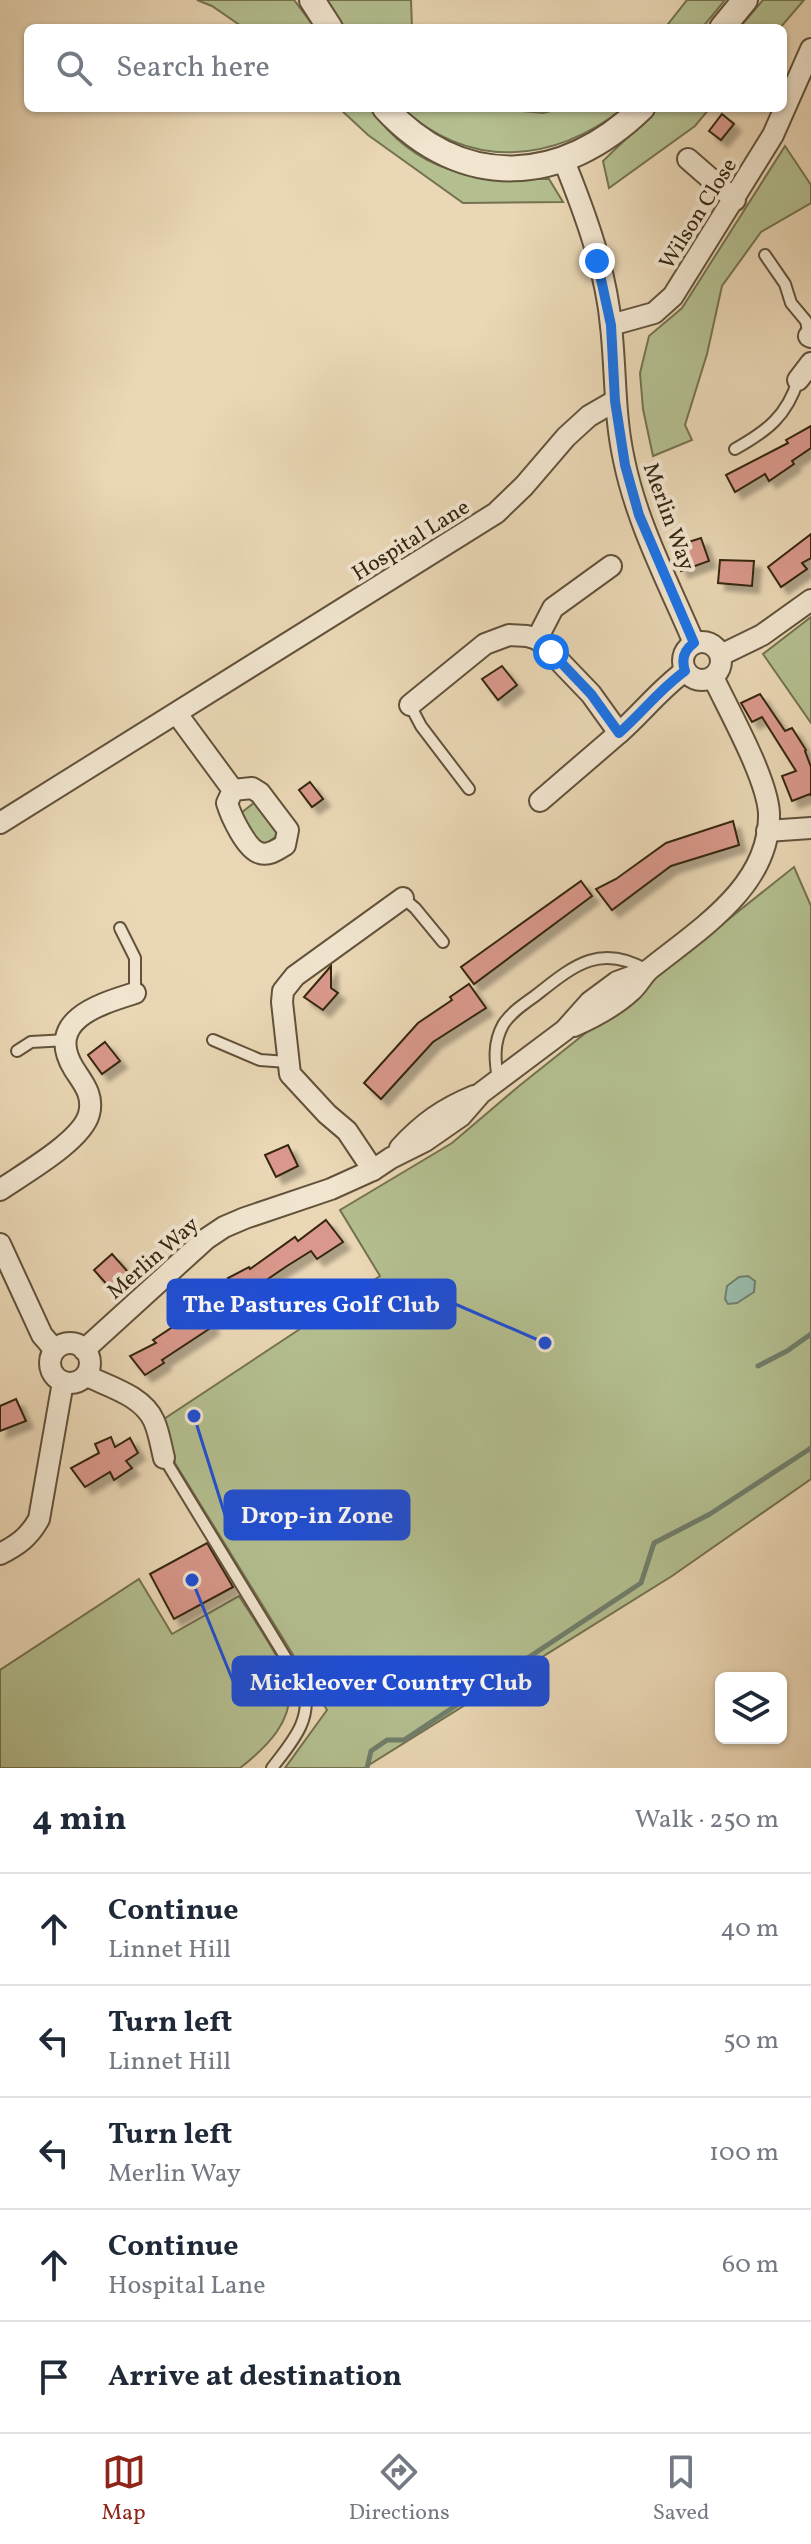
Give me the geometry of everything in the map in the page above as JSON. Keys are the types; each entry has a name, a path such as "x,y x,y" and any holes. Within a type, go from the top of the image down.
{"street":[{"path":"312,0 327,24"},
{"path":"725,24 745,0"},
{"name":"Wilson Close","path":"787,103 811,49"},
{"path":"389,112 416,137 448,155 465,162 522,168 564,161 615,131 637,112"},
{"name":"Wilson Close","path":"611,325 644,317 663,306 681,284 735,200 783,112"},
{"path":"688,159 735,200"},
{"path":"564,161 589,227 611,325 615,401"},
{"name":"Merlin Way","path":"615,401 625,465 639,515 694,643"},
{"name":"Hospital Lane","path":"0,823 496,513 577,427 615,401"},
{"path":"537,639 553,608 611,566"},
{"path":"721,655 762,635 811,600"},
{"path":"410,705 485,644 509,635 537,639 591,694 619,733"},
{"path":"707,642 718,649 721,667 713,677 701,680 685,671 685,652 694,643 707,642"},
{"path":"540,801 637,717 664,686 685,671"},
{"name":"Merlin Way","path":"84,1350 206,1239 224,1227 331,1189 373,1170 425,1141 461,1116 481,1093 565,1030 599,1014 632,990 647,971 690,938 741,891 756,865 769,816 765,790 713,677"},
{"path":"177,714 233,790"},
{"path":"767,831 811,828"},
{"path":"373,1170 347,1131 290,1074 283,991 288,984 403,898"},
{"path":"0,1190 76,1134 89,1115 89,1093 72,1065 67,1040 71,1025 79,1016 101,1003 135,993"},
{"path":"0,1244 42,1335 54,1349"},
{"path":"72,1343 88,1353 87,1376 79,1382 63,1382 57,1378 50,1365 54,1349 72,1343"},
{"path":"87,1376 136,1399 147,1409 155,1421 164,1458"},
{"path":"0,1554 19,1545 39,1519 63,1382"}],"lane":[{"path":"765,255 785,284 791,303 806,321 810,336"},
{"path":"735,449 766,431 779,417 805,372"},
{"path":"410,705 421,726 469,789"},
{"path":"403,898 443,942"},
{"path":"120,928 135,958 135,993"},
{"path":"498,1080 495,1052 503,1025 568,970 584,961 602,957 634,963 647,971"},
{"path":"17,1051 31,1042 67,1040"},
{"path":"213,1040 260,1060 287,1062"},
{"path":"164,1458 303,1686 307,1698 301,1729 272,1768"}],"shaded area":[{"path":"197,0 294,0 312,24 238,24"},
{"path":"327,0 411,0 412,24 342,24"},
{"path":"687,0 725,0 705,24 668,24"},
{"path":"763,0 804,0 783,24 742,24"},
{"path":"343,112 373,112 407,148 449,169 495,177 549,179 563,202 463,203 368,135"},
{"path":"407,112 618,112 569,140 541,149 512,152 484,150 456,142 428,128"},
{"path":"654,112 707,112 695,126 609,188 603,161"},
{"path":"785,146 811,185 811,203 761,232 722,286 707,354 685,425 692,440 653,456 643,409 640,373 649,336 682,308"},
{"path":"811,617 811,723 763,654"},
{"path":"255,802 279,834 258,846 241,813"},
{"path":"794,867 811,906 811,1479 672,1576 364,1768 285,1768 327,1710 170,1455 161,1421 380,1276 340,1210 452,1143"},
{"path":"748,1276 755,1281 754,1292 737,1303 728,1304 725,1299 727,1286 739,1277"},
{"path":"139,1579 172,1634 239,1596 275,1653 289,1682 288,1708 277,1731 240,1768 0,1768 0,1670"}],"building":[{"path":"722,114 734,124 721,140 709,131"},
{"path":"811,426 811,448 792,461 794,464 769,481 765,474 735,492 726,475 788,443 786,440"},
{"path":"811,534 811,558 802,563 807,569 781,587 768,567"},
{"path":"701,538 709,561 681,571 673,547"},
{"path":"720,560 754,561 752,586 718,583"},
{"path":"502,666 517,685 498,700 482,679"},
{"path":"760,694 785,731 792,728 806,750 811,767 811,796 792,801 782,776 796,771 762,717 752,722 741,703"},
{"path":"310,782 323,799 312,807 299,790"},
{"path":"733,821 739,845 671,866 612,910 596,889 616,879 666,843"},
{"path":"581,881 592,896 474,984 461,967"},
{"path":"331,966 331,988 338,993 323,1010 304,997"},
{"path":"469,984 486,1008 433,1042 381,1099 364,1083 418,1023"},
{"path":"105,1042 120,1061 102,1074 88,1055"},
{"path":"288,1145 298,1166 276,1177 265,1155"},
{"path":"326,1220 343,1242 317,1259 311,1251 287,1266 237,1300 209,1323 212,1327 145,1375 130,1356 156,1343 153,1340 177,1324 175,1322 230,1280 228,1278 250,1269 295,1237 298,1241"},
{"path":"112,1254 128,1272 110,1288 94,1270"},
{"path":"16,1399 26,1421 0,1431 0,1406"},
{"path":"111,1437 115,1447 130,1438 138,1453 126,1461 132,1468 114,1480 110,1472 85,1487 71,1468 99,1453 95,1444"},
{"path":"207,1543 233,1587 174,1619 150,1574"}],"waterway":[{"path":"758,1366 811,1334"},
{"path":"367,1768 371,1751 387,1740 404,1740 641,1583 654,1543 710,1514 811,1448"}],"place":[{"name":"The Pastures Golf Club","path":"545,1343"},
{"name":"Drop-in Zone","path":"194,1416"},
{"name":"Mickleover Country Club","path":"192,1580"}],"route":[{"path":"551,652 591,694 619,733 664,686 685,671 683,658 694,643 639,515 625,465 615,401 611,325 597,261"}]}
